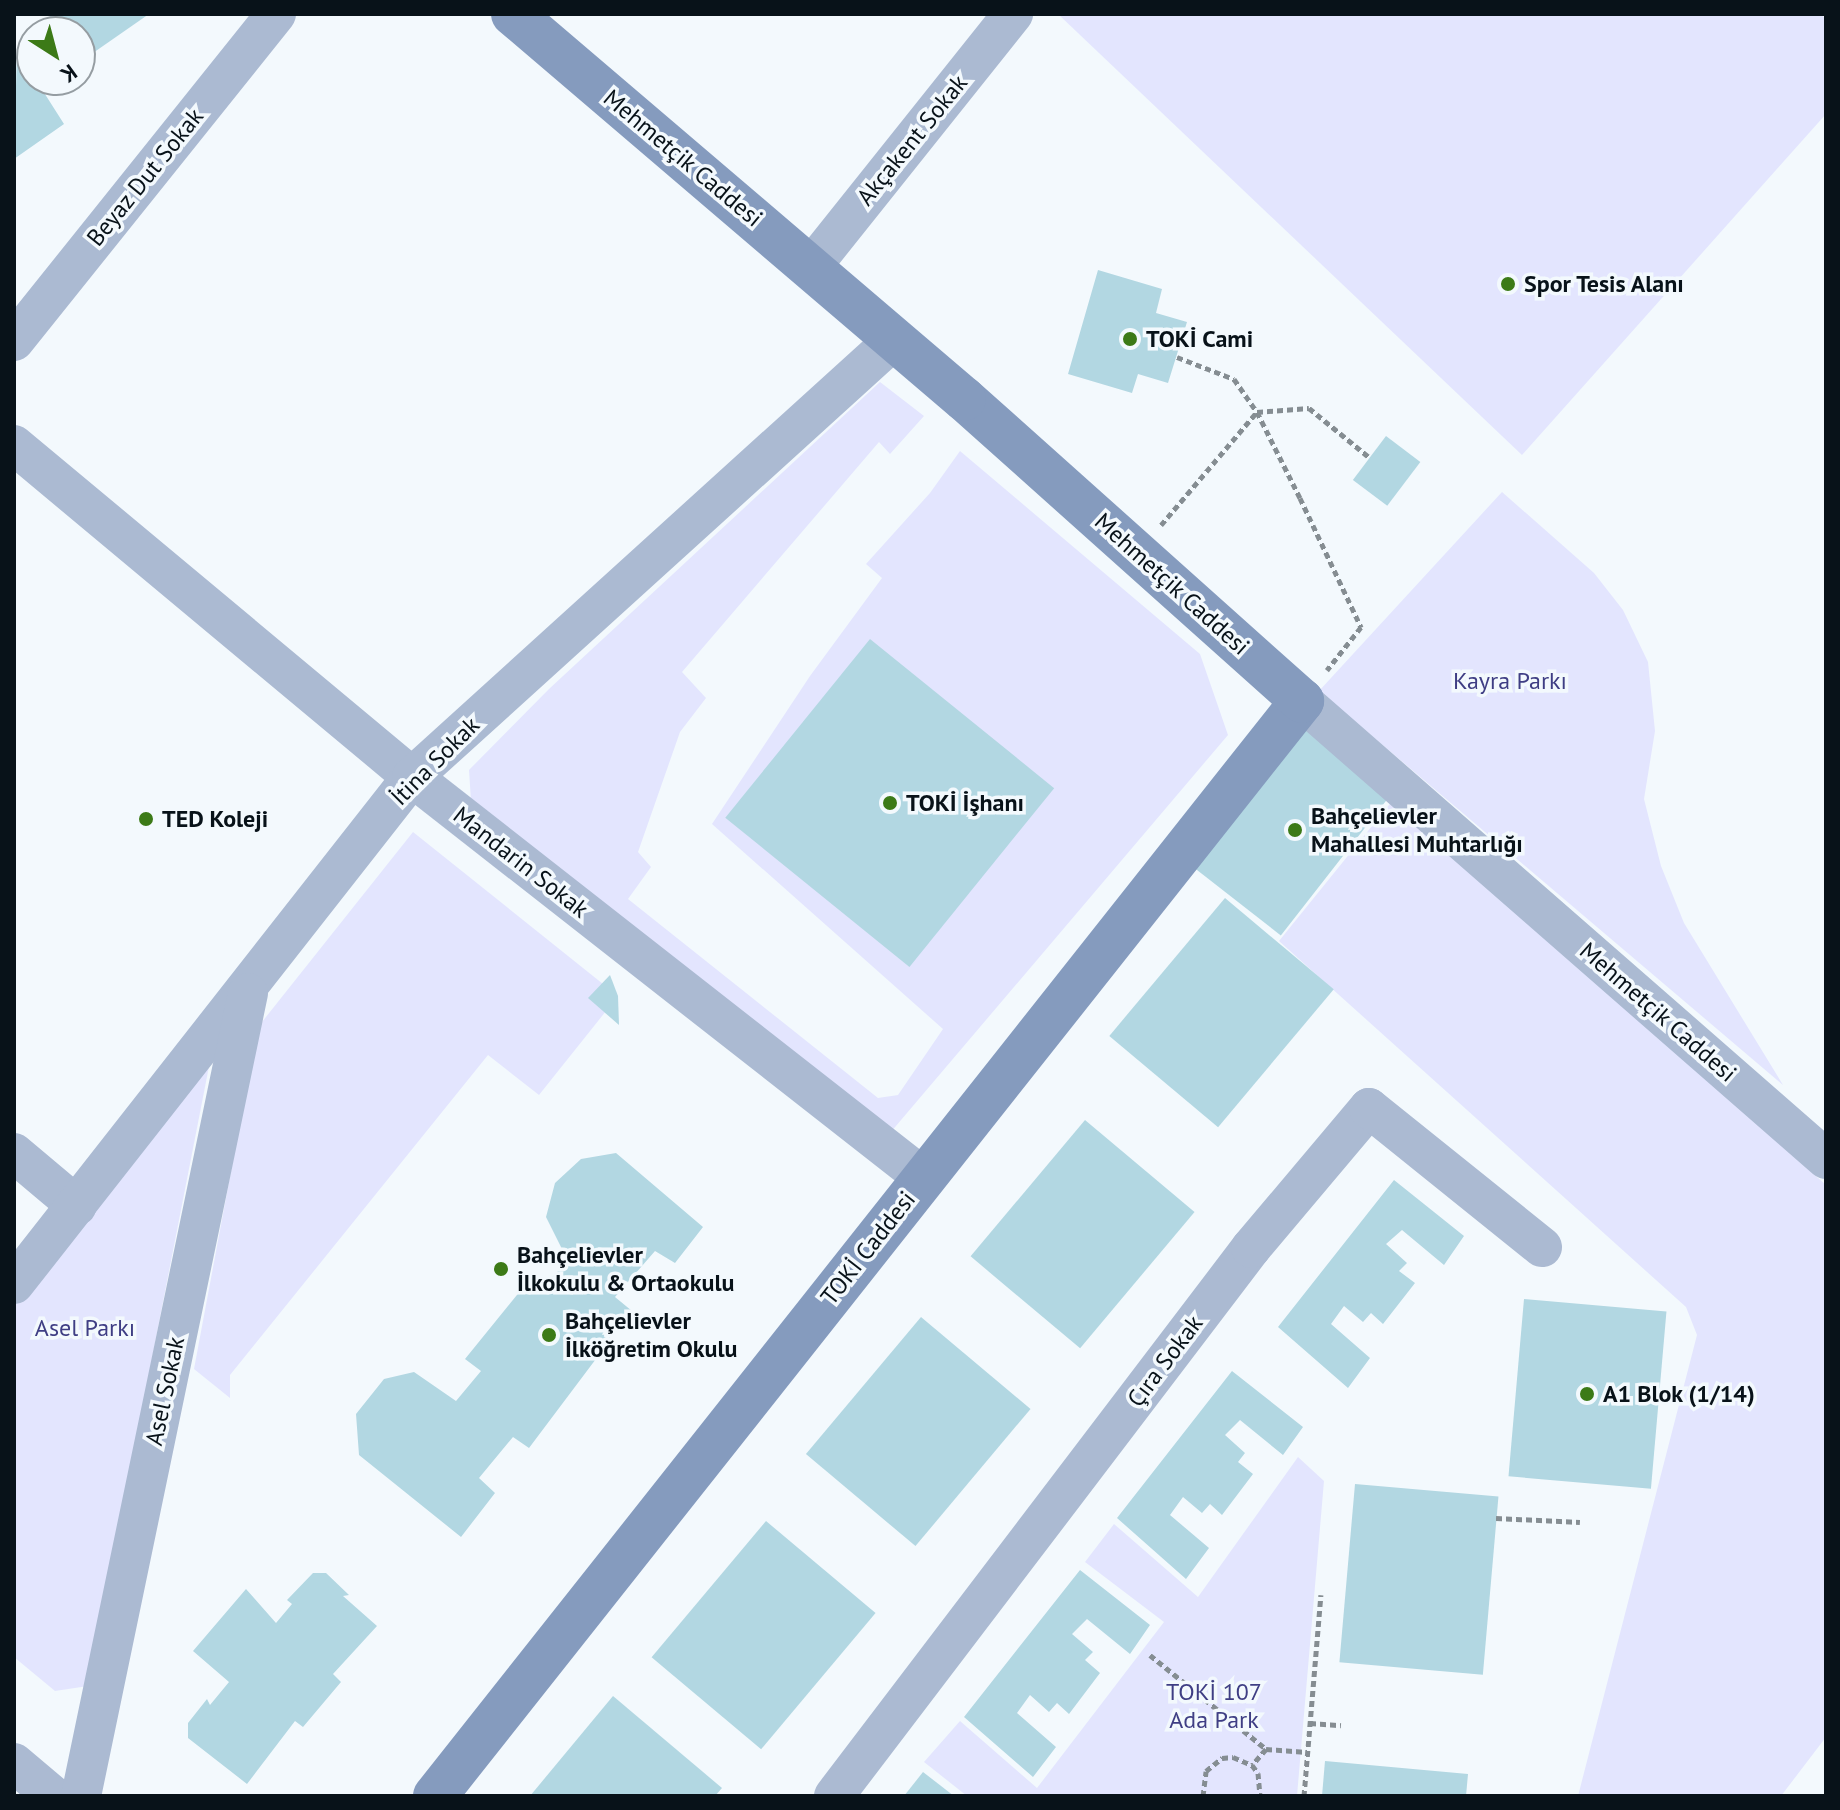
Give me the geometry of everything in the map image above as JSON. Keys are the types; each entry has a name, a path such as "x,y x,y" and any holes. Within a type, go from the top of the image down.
{"main road":[{"name":"Mehmetçik Caddesi","path":"513,14 895,339 1302,701"},
{"name":"TOKİ Caddesi","path":"435,1796 1302,701"}],"street":[{"name":"Beyaz Dut Sokak","path":"14,341 276,14"},
{"name":"Akçakent Sokak","path":"811,267 1013,14"},
{"name":"İtina Sokak","path":"14,1284 412,777 895,339"},
{"name":"Mandarin Sokak","path":"14,445 412,777 924,1178"},
{"name":"Mehmetçik Caddesi","path":"1302,701 1826,1159"},
{"name":"Asel Sokak","path":"81,1796 249,985"},
{"name":"Çıra Sokak","path":"834,1796 1251,1248 1369,1108 1542,1247"},
{"path":"14,1153 77,1206"},
{"path":"14,1763 53,1796"}],"path":[{"path":"1177,357 1234,379 1257,412 1361,627 1302,701"},
{"path":"1157,531 1257,412 1309,408 1370,458"},
{"path":"1496,1518 1580,1522"},
{"path":"1304,1796 1321,1595"},
{"path":"1150,1655 1266,1749 1307,1752"},
{"path":"1310,1723 1341,1725"},
{"path":"1252,1765 1266,1749"},
{"path":"1203,1796 1202,1780 1213,1763 1233,1757 1252,1765 1262,1783 1260,1796"}],"green space":[{"name":"Spor Tesis Alanı","path":"1058,14 1820,14 1826,19 1826,114 1522,455"},
{"path":"880,382 924,416 890,454 879,442 682,672 706,698 680,732 638,852 651,867 628,899 878,1098 898,1095 943,1029 712,824 810,676 882,578 866,564 930,493 960,451 1200,654 1228,735 890,1133 471,801 469,770 549,689"},
{"name":"Kayra Parkı","path":"1502,492 1594,573 1623,610 1648,662 1655,731 1644,799 1661,866 1684,923 1783,1085 1319,691"},
{"path":"1393,800 1826,1185 1826,1737 1781,1796 1578,1796 1697,1335 1686,1307 1279,941"},
{"path":"413,832 618,996 539,1095 488,1055 230,1375 230,1398 194,1369 258,1027"},
{"name":"Asel Parkı","path":"212,1051 88,1686 55,1691 14,1657 14,1301"},
{"name":"TOKİ 107 Ada Park","path":"1298,1457 1324,1481 1297,1796 967,1796 924,1762 960,1721 1037,1788 1164,1622 1085,1562 1114,1524 1198,1597"}],"building":[{"path":"48,14 149,14 96,51 96,16"},
{"path":"16,86 16,96 46,96 64,124 14,159"},
{"name":"TOKİ Cami","path":"1098,270 1162,289 1156,313 1187,322 1168,383 1138,374 1132,393 1068,374"},
{"path":"1386,436 1420,462 1387,506 1353,480"},
{"name":"TOKİ İşhanı","path":"870,639 1054,788 909,967 725,818"},
{"name":"Bahçelievler Mahallesi Muhtarlığı","path":"1309,724 1394,790 1281,935 1196,869"},
{"path":"1225,898 1334,989 1218,1127 1109,1036"},
{"path":"610,975 618,996 619,1025 588,998"},
{"path":"1085,1120 1195,1212 1080,1348 971,1256"},
{"name":"Bahçelievler İlköğretim Okulu","path":"616,1153 703,1227 675,1263 655,1251 615,1297 632,1311 529,1448 513,1437 479,1478 495,1493 461,1537 359,1455 356,1414 384,1379 414,1372 456,1401 481,1371 465,1359 534,1274 548,1281 568,1261 546,1217 555,1183 581,1159"},
{"path":"1394,1180 1464,1236 1444,1265 1402,1230 1386,1244 1407,1263 1399,1271 1415,1283 1383,1324 1371,1313 1363,1322 1344,1306 1331,1324 1370,1358 1348,1388 1278,1327"},
{"name":"A1 Blok (1/14)","path":"1524,1299 1666,1311 1651,1489 1508,1476"},
{"path":"921,1317 1031,1409 915,1546 806,1454"},
{"path":"1232,1371 1303,1427 1283,1455 1240,1420 1225,1435 1245,1453 1238,1462 1253,1474 1222,1515 1210,1504 1202,1513 1183,1497 1170,1515 1209,1548 1186,1579 1117,1518"},
{"path":"1355,1484 1498,1497 1483,1675 1339,1662"},
{"path":"766,1521 876,1613 761,1749 652,1657"},
{"path":"1080,1570 1150,1625 1130,1654 1087,1619 1072,1634 1093,1652 1085,1660 1100,1673 1069,1714 1057,1703 1049,1712 1030,1695 1017,1713 1056,1747 1033,1777 964,1717"},
{"path":"313,1573 326,1573 349,1595 343,1596 377,1626 333,1674 341,1682 303,1727 295,1721 247,1784 188,1738 188,1723 207,1699 210,1705 229,1682 193,1651 246,1589 276,1623 292,1604 287,1600"},
{"path":"613,1696 722,1788 715,1796 530,1796"},
{"path":"1325,1761 1468,1774 1466,1796 1322,1796"},
{"path":"923,1772 954,1796 904,1796"}],"place":[{"name":"Spor Tesis Alanı","path":"1508,284"},
{"name":"TOKİ Cami","path":"1130,339"},
{"name":"TOKİ İşhanı","path":"890,803"},
{"name":"TED Koleji","path":"146,819"},
{"name":"Bahçelievler Mahallesi Muhtarlığı","path":"1295,830"},
{"name":"Bahçelievler İlkokulu & Ortaokulu","path":"501,1269"},
{"name":"Bahçelievler İlköğretim Okulu","path":"549,1335"},
{"name":"A1 Blok (1/14)","path":"1587,1394"}]}
